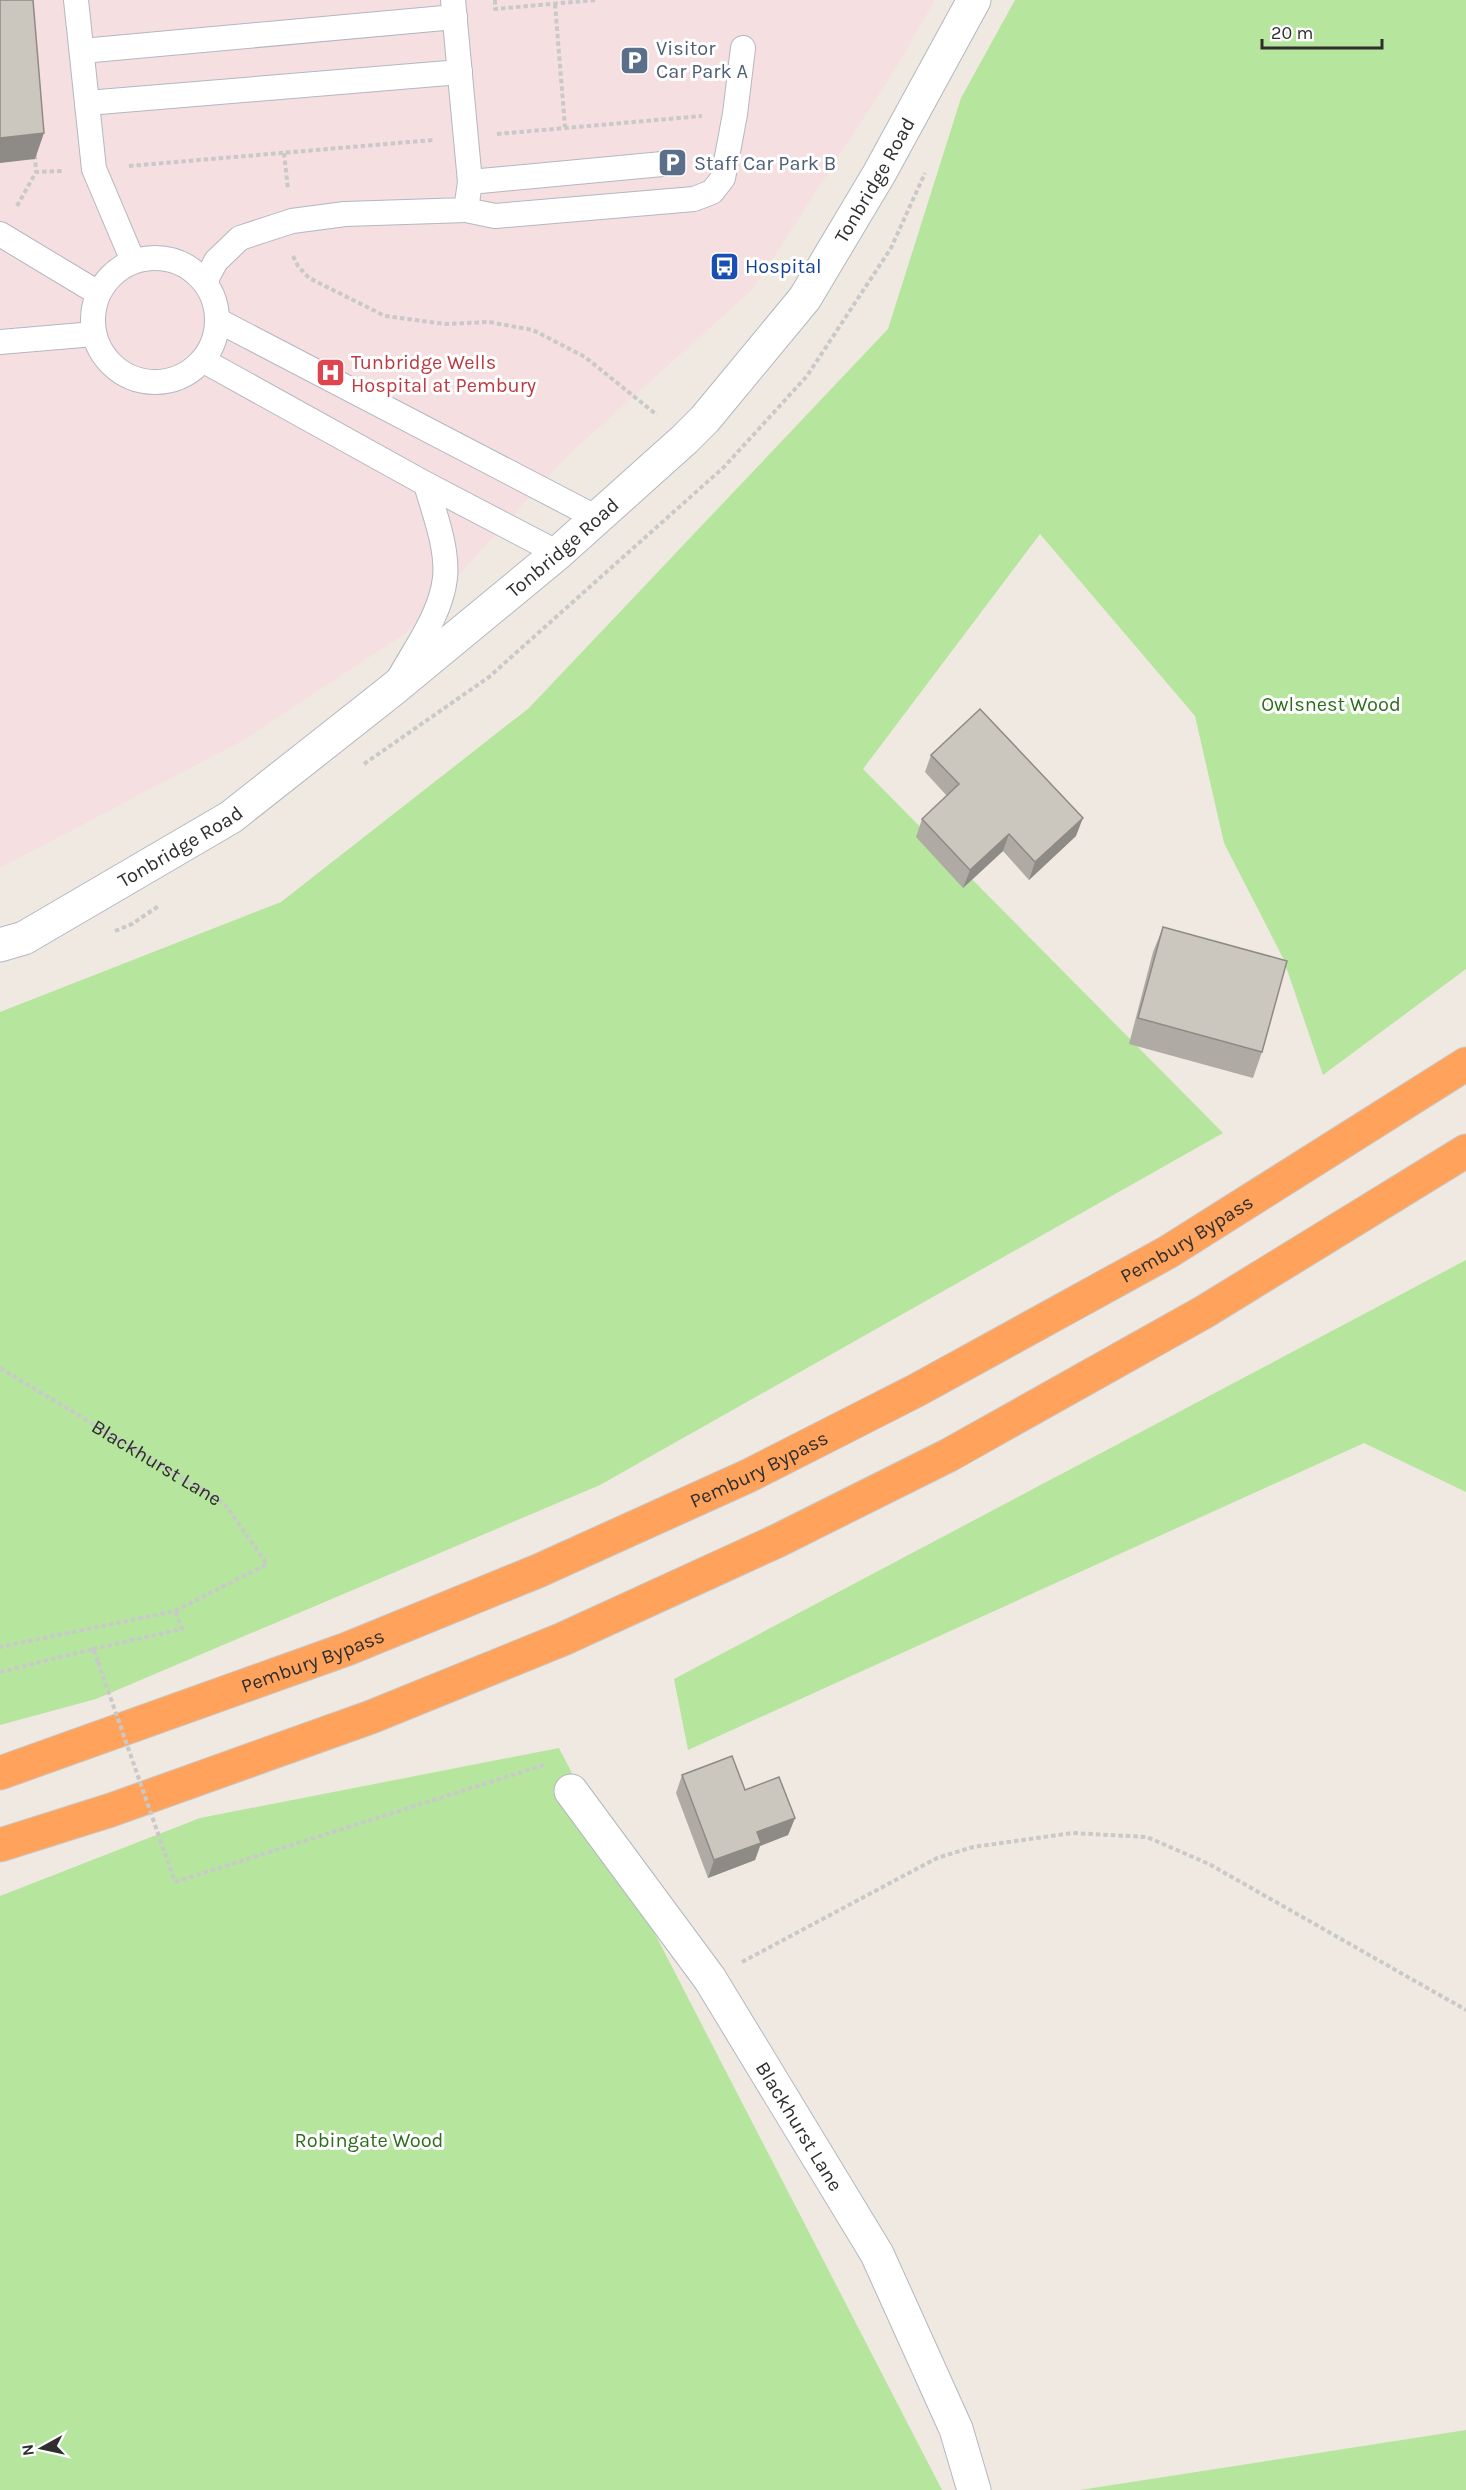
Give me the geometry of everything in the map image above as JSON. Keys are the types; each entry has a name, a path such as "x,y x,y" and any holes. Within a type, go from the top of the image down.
{"highway":[{"name":"Pembury Bypass","path":"0,1773 347,1649 538,1571 748,1476 917,1390 1168,1252 1466,1064"},
{"path":"0,1845 111,1810 371,1717 562,1639 777,1541 950,1455 1204,1312 1466,1151"}],"street":[{"name":"Tonbridge Road","path":"0,945 24,938 231,817 392,690 558,553 685,439 705,419 805,298 879,174 974,0"},
{"name":"Blackhurst Lane","path":"571,1791 710,1979 877,2254 956,2429 974,2490"}],"lane":[{"path":"76,0 94,169 133,261"},
{"path":"82,51 454,8 470,182 466,210"},
{"path":"205,282 216,261 240,238 292,221 345,214 466,210 495,216 694,199 712,192 723,178 735,114 743,48"},
{"path":"87,103 460,72"},
{"path":"470,182 673,163"},
{"path":"1,234 98,293"},
{"path":"153,258 172,260 190,269 205,282 214,300 217,320 214,336 204,361 183,375 165,381 147,382 128,376 112,366 100,351 94,334 92,313 98,293 119,268 133,261 153,258"},
{"path":"217,320 597,518"},
{"path":"0,342 94,334"},
{"path":"204,361 426,484 558,553"},
{"path":"392,690 433,618 441,598 445,578 441,540 426,484"}],"path":[{"path":"495,0 495,9 595,0"},
{"path":"555,4 565,128"},
{"path":"36,172 94,169 735,114"},
{"path":"1,234 36,172 34,147"},
{"path":"284,153 292,221 292,255 297,266 309,278 385,316 445,324 489,322 533,330 585,357 632,393 685,439"},
{"name":"Blackhurst Lane","path":"0,1368 224,1503 267,1563 175,1611 0,1647"},
{"path":"0,1672 182,1629 175,1611"},
{"path":"93,1649 175,1882 552,1762 571,1791"},
{"path":"710,1979 937,1858 974,1847 1072,1833 1147,1837 1209,1864 1466,2010"}],"shaded area":[{"name":"Tunbridge Wells Hospital at Pembury","path":"0,0 935,0 897,66 753,289 565,458 406,633 242,741 0,868"}],"green space":[{"name":"Owlsnest Wood","path":"1015,0 1466,0 1466,969 1323,1075 1283,958 1224,843 1195,716 1040,534 863,769 1223,1133 600,1485 96,1699 0,1725 0,1012 281,902 529,708 888,329 961,98"},
{"path":"1466,1260 1466,1492 1364,1443 688,1750 674,1679"},
{"name":"Robingate Wood","path":"559,1748 942,2490 0,2490 0,1896 200,1818"},
{"path":"1466,2430 1466,2490 1080,2490"}],"building":[{"path":"0,0 33,0 44,133 0,138"},
{"path":"980,709 1083,818 1035,862 1009,834 970,870 922,819 959,784 931,755"},
{"path":"1163,927 1287,961 1262,1052 1138,1018"},
{"path":"732,1756 745,1790 779,1777 795,1818 757,1832 761,1843 714,1860 682,1775"}],"place":[{"name":"Visitor Car Park A","path":"635,60"},
{"name":"Staff Car Park B","path":"673,163"},
{"name":"Hospital","path":"724,266"},
{"name":"Tunbridge Wells Hospital at Pembury","path":"330,373"}]}
